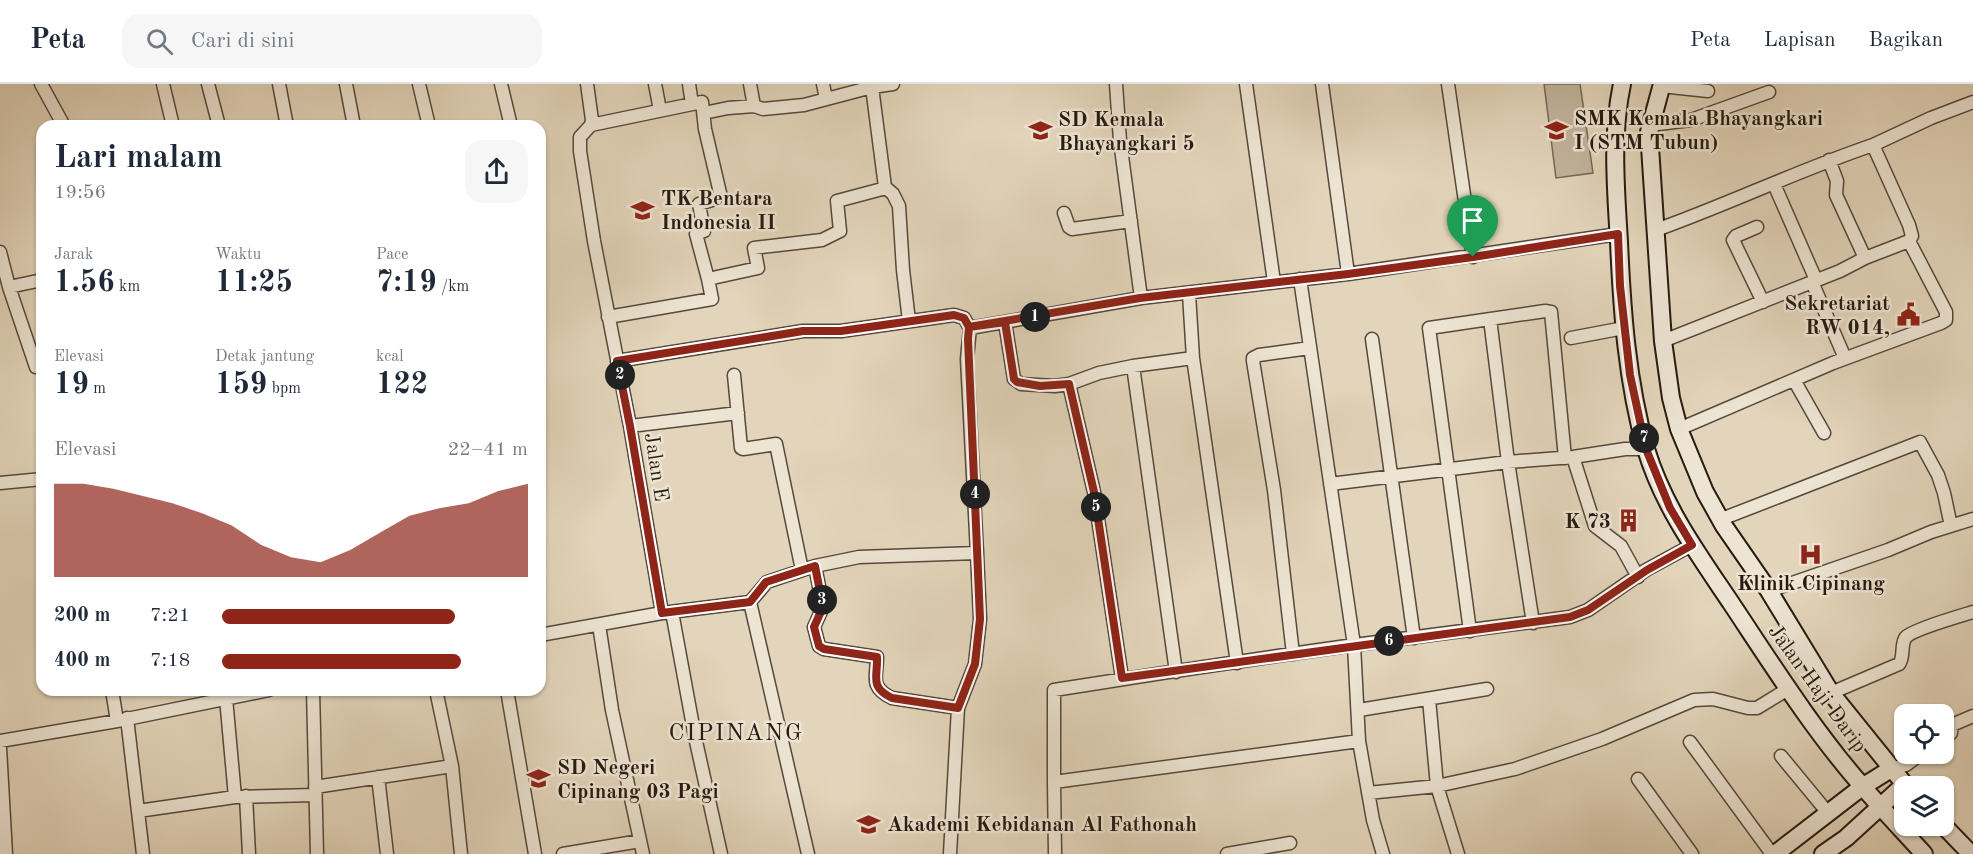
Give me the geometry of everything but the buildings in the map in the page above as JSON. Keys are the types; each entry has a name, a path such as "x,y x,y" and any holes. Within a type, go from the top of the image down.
{"main road":[{"name":"Jalan Haji Darip","path":"1622,84 1616,130 1616,182 1624,328 1630,375 1646,449 1670,508 1788,689 1862,787 1924,854"},
{"name":"Jalan Haji Darip","path":"1662,85 1650,125 1663,341 1671,398 1679,429 1719,520 1769,591 1831,693 1898,767 1902,776"},
{"path":"1774,854 1862,787 1898,767"},
{"path":"1823,854 1846,838 1894,796"},
{"path":"1954,836 1971,854"}],"street":[{"path":"41,84 61,120"},
{"path":"163,84 172,120"},
{"path":"208,84 217,120"},
{"path":"279,84 286,120"},
{"path":"346,84 353,120"},
{"path":"419,84 428,120"},
{"path":"501,84 510,120"},
{"path":"586,84 591,125 702,102 705,129 722,197 699,204 705,231 696,234 713,297 711,300 608,317"},
{"path":"655,84 660,110"},
{"path":"689,84 692,104"},
{"path":"750,84 754,106"},
{"path":"823,84 826,99"},
{"path":"704,113 728,108 754,106 763,109 804,105 872,87 893,84"},
{"path":"1116,84 1140,298"},
{"path":"1246,84 1274,282"},
{"path":"1322,84 1348,274"},
{"path":"1448,84 1473,257"},
{"path":"1662,85 1708,91"},
{"path":"872,87 886,188 893,194 899,206 909,321"},
{"path":"1650,125 1691,120 1769,92"},
{"path":"1656,230 1714,209 1829,160 1873,145 1930,118 1973,102"},
{"name":"Jalan E","path":"591,125 580,137 580,151 608,317 667,613 721,854"},
{"path":"1663,341 1909,241 1912,236 1909,225 1873,145"},
{"path":"1829,160 1837,181 1836,195 1864,258"},
{"path":"1774,184 1845,358"},
{"path":"708,279 758,268 754,248 822,240 839,233 840,217 837,201 886,188"},
{"path":"1064,213 1072,229 1131,221"},
{"path":"1757,226 1736,236 1733,240 1763,302"},
{"path":"969,327 1140,298 1348,274 1618,234"},
{"path":"1679,429 1845,358 1946,320 1946,312 1909,241"},
{"path":"0,252 9,287 36,367"},
{"path":"1300,279 1354,645 1359,741 1373,820 1383,854"},
{"path":"9,287 36,281"},
{"path":"1189,294 1193,358 1238,663"},
{"path":"1470,631 1429,328 1551,312 1569,457 1595,526 1621,546 1638,577"},
{"path":"617,361 803,331 841,331 961,316 969,327 967,359 980,619 975,664 958,708 950,854"},
{"path":"1490,320 1508,462 1533,623"},
{"path":"1005,322 1014,379 1017,382 1040,386 1069,384 1099,373 1193,358"},
{"path":"1571,338 1624,328"},
{"path":"1372,339 1414,638"},
{"path":"1293,654 1274,490 1253,358 1259,355 1310,348"},
{"path":"1133,366 1176,672"},
{"path":"734,375 742,449 776,444 802,570"},
{"path":"1794,380 1824,433"},
{"path":"1069,384 1094,492 1122,678"},
{"path":"630,426 738,413"},
{"path":"1719,520 1920,442 1938,475 1951,526"},
{"path":"1330,483 1625,449 1646,449"},
{"path":"0,483 36,479"},
{"path":"1769,591 1973,519"},
{"path":"1055,854 1054,690 1354,645 1570,617 1588,610 1692,545"},
{"path":"546,634 667,613 750,602 766,582 815,566 859,557 977,553"},
{"path":"815,566 823,607 814,627 819,646 824,649 877,657 875,683 882,693 892,698 958,708"},
{"path":"750,602 808,854"},
{"path":"1831,693 1890,670 1899,664 1903,660 1904,643 1907,637 1943,621 1973,612"},
{"path":"599,625 612,710 642,854"},
{"path":"1359,710 1487,689"},
{"path":"1368,793 1437,786 1515,769 1602,739 1694,700 1713,699 1748,708 1757,708 1788,689"},
{"path":"114,696 122,719 143,854"},
{"path":"0,741 122,719 219,696 241,797 249,854"},
{"path":"313,696 317,854"},
{"path":"437,696 452,766 461,854"},
{"path":"508,696 535,854"},
{"path":"1429,699 1437,786 1458,854"},
{"path":"1954,724 1973,716"},
{"path":"1054,782 1359,741"},
{"path":"1690,742 1774,854"},
{"path":"0,748 6,854"},
{"path":"1781,756 1828,813"},
{"path":"1898,767 1903,764"},
{"path":"138,811 241,797 315,791 378,777 452,766"},
{"path":"378,777 387,854"},
{"path":"1638,779 1692,854"},
{"path":"563,854 640,841"},
{"path":"1227,854 1253,852 1290,843"}],"shaded area":[{"path":"1544,84 1580,84 1593,173 1556,178"}],"place":[{"name":"SMK Kemala Bhayangkari I (STM Tubun)","path":"1556,130"},
{"name":"SD Kemala Bhayangkari 5","path":"1040,131"},
{"name":"TK Bentara Indonesia II","path":"643,210"},
{"name":"Sekretariat RW 014,","path":"1908,315"},
{"name":"K 73","path":"1629,521"},
{"name":"Klinik Cipinang","path":"1811,555"},
{"name":"SD Negeri Cipinang 03 Pagi","path":"539,779"},
{"name":"Akademi Kebidanan Al Fathonah","path":"869,824"}],"district":[{"name":"CIPINANG","path":"736,732"}],"route":[{"path":"1473,257 1189,294 1140,298 969,327 964,318 954,315 841,331 803,331 617,361 662,613 750,602 766,582 815,566 823,607 814,627 821,648 876,656 875,683 882,693 892,698 958,708 975,664 980,619 967,359 969,327 1005,322 1014,379 1017,382 1040,386 1069,384 1094,492 1122,678 1354,645 1533,623 1570,617 1588,610 1647,570 1692,545 1670,508 1646,449 1630,375 1620,286 1618,234 1473,257"}]}
